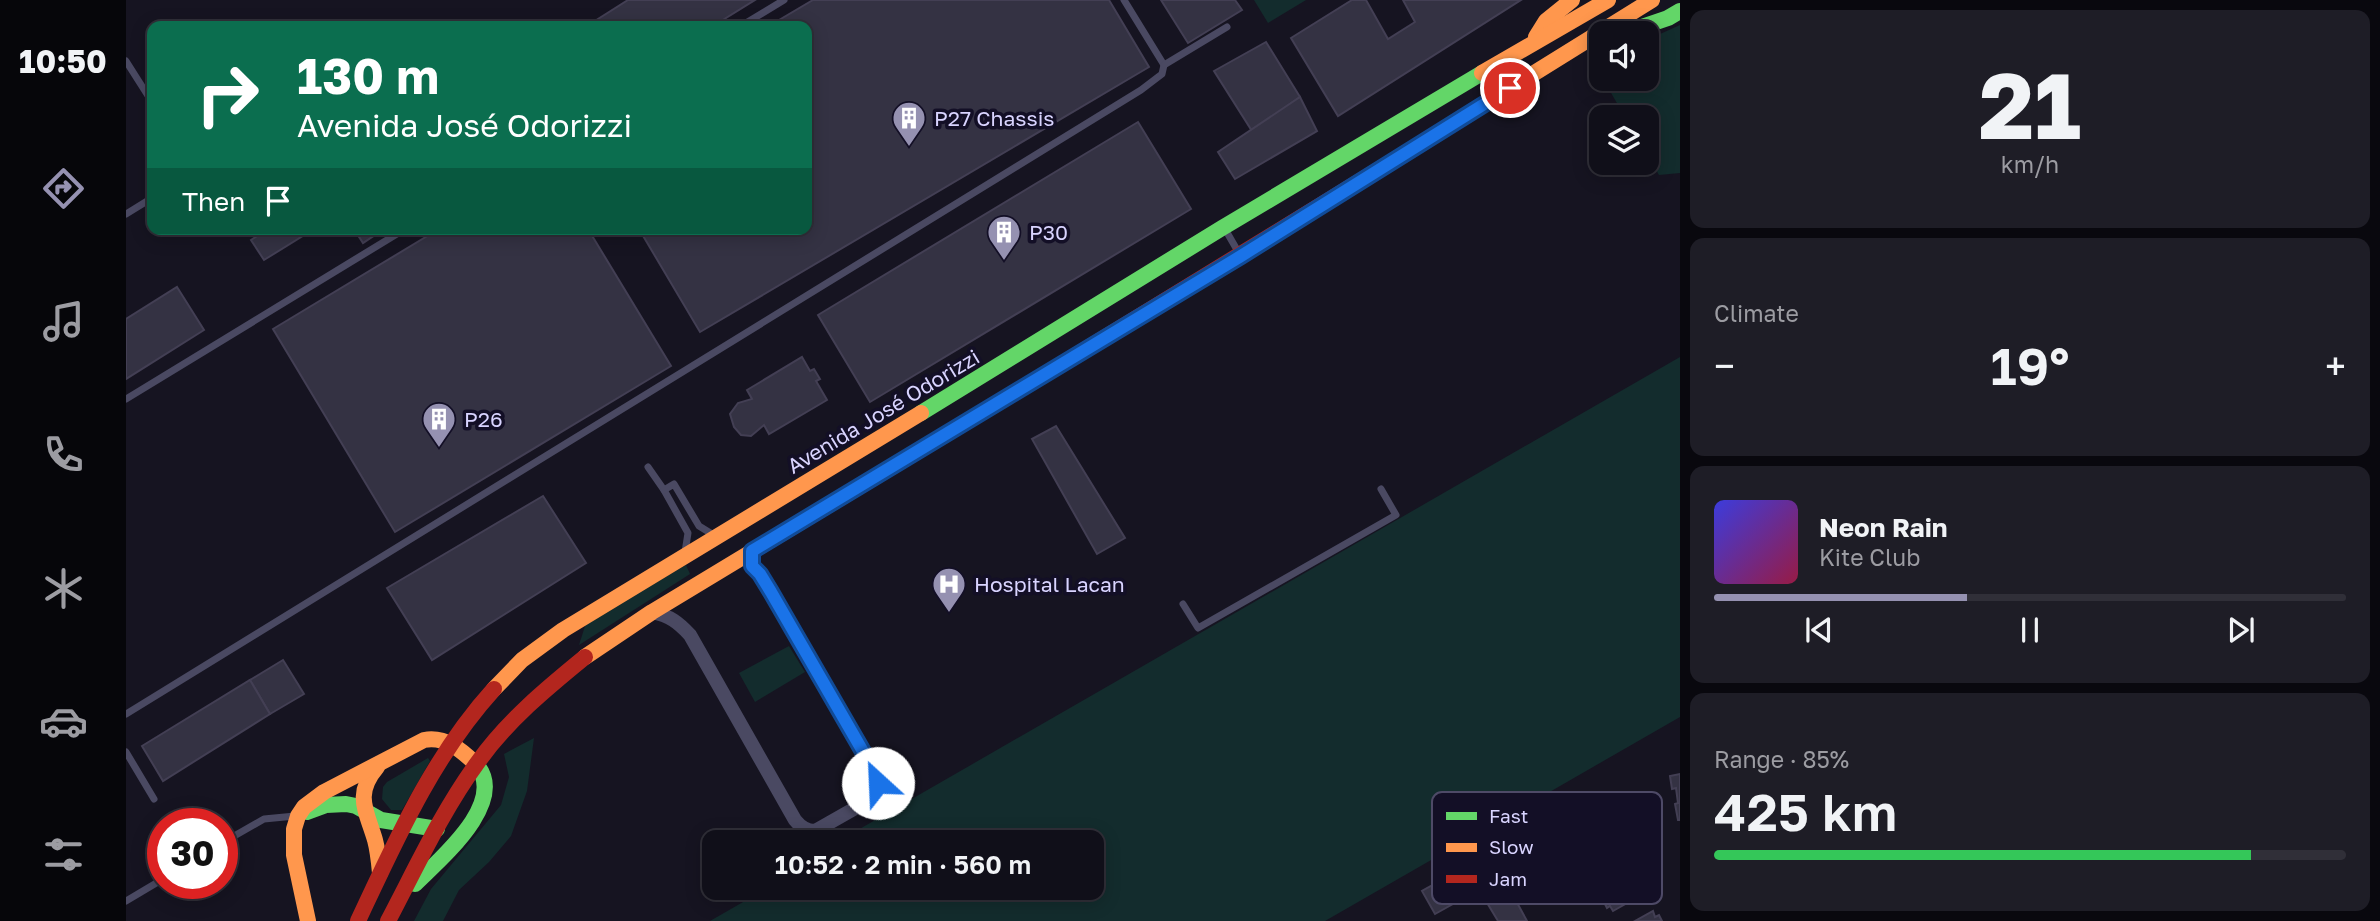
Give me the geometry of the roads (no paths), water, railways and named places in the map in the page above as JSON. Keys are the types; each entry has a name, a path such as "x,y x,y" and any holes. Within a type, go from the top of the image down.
{"main road":[{"name":"Avenida José Odorizzi","path":"1534,42 1539,29 1572,0"},
{"name":"Avenida José Odorizzi","path":"358,921 405,823 450,742 509,672 533,650 684,555 1224,228 1608,0"},
{"path":"388,921 437,829 477,763 534,700 586,656 652,612 1241,256 1652,0"},
{"path":"1659,21 1680,11"},
{"path":"1561,55 1589,45"},
{"path":"308,921 292,849 298,815 319,796 427,739 450,742 477,763 486,778 486,792 481,806 462,832 396,905"},
{"path":"380,874 376,841 363,810 364,787 372,772 381,764"},
{"path":"298,815 333,804 356,806 381,820 437,829"}],"street":[{"path":"652,612 678,621 690,635 795,820 802,827 815,831 866,802 877,789 876,774 771,592 752,566 752,551"}],"lane":[{"path":"749,21 785,0"},
{"path":"126,714 1141,90 1162,74 1164,65 1124,0"},
{"path":"1164,65 1227,27"},
{"path":"126,61 147,94"},
{"path":"126,214 147,201"},
{"path":"1224,228 1241,256"},
{"path":"126,399 395,235"},
{"path":"648,467 688,533 684,555"},
{"path":"664,490 674,484 699,526 717,536"},
{"path":"1183,604 1198,628 1322,558 1396,515 1381,489"},
{"path":"688,533 699,526"},
{"path":"126,752 154,799"},
{"path":"238,834 264,819 298,815"},
{"path":"126,901 147,889"}],"place":[{"name":"P27 Chassis","path":"909,148"},
{"name":"P30","path":"1004,262"},
{"name":"P26","path":"439,449"},
{"name":"Hospital Lacan","path":"949,614"}]}
